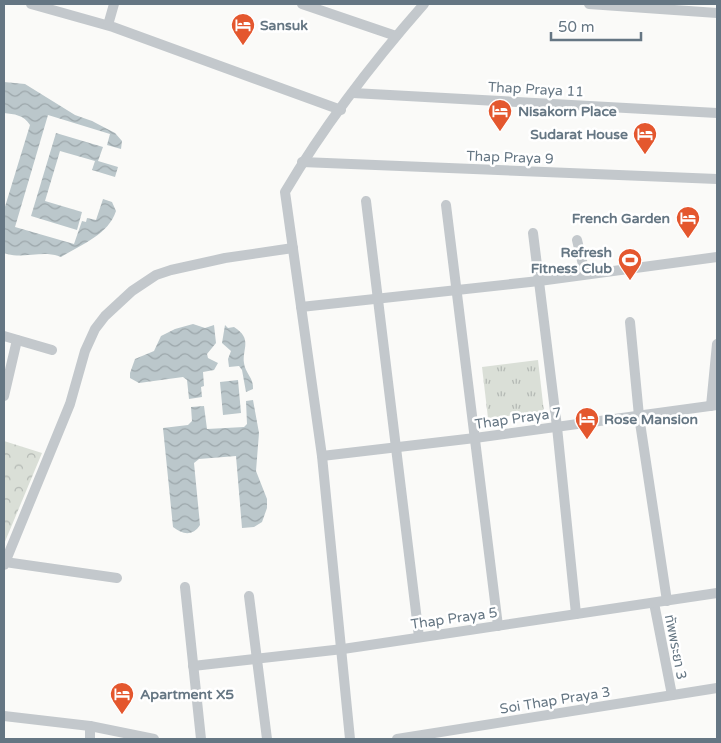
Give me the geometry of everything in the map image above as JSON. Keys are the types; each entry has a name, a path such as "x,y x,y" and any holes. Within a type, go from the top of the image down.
{"street":[{"path":"31,4 108,25 341,110"},
{"path":"108,25 114,4"},
{"path":"302,4 396,36"},
{"path":"350,739 343,648 322,456 284,192 302,162 353,93 396,36 424,4"},
{"path":"589,4 717,12"},
{"name":"Thap Praya 11","path":"353,93 717,113"},
{"name":"Thap Praya 9","path":"302,162 717,179"},
{"path":"366,201 419,637"},
{"path":"446,205 498,626"},
{"path":"533,233 557,427 576,614"},
{"path":"577,240 585,273"},
{"path":"117,578 5,563 70,404 85,351 95,329 105,316 137,287 156,275 170,270 225,258 293,248"},
{"path":"301,307 539,281 585,273 717,257"},
{"path":"630,322 639,416 667,601"},
{"path":"4,336 52,350"},
{"path":"4,396 17,340"},
{"path":"714,405 717,344"},
{"name":"Thap Praya 7","path":"322,456 474,438 714,405"},
{"path":"185,587 201,739"},
{"name":"Thap Praya 5","path":"193,666 343,648 717,593"},
{"path":"249,596 267,739"},
{"name":"ทัพพระยา 3","path":"654,603 672,695"},
{"name":"Soi Thap Praya 3","path":"397,739 717,688"},
{"path":"4,716 90,726 154,739"},
{"path":"90,726 90,739"}],"green space":[{"path":"538,360 544,412 488,418 482,367"},
{"path":"4,441 42,453 4,544"}],"water":[{"path":"4,82 25,84 75,115 92,121 115,133 122,141 121,149 107,145 110,134 48,115 15,227 74,244 82,221 86,222 87,218 96,220 103,199 112,202 116,211 101,233 61,257 47,254 11,255 4,253 4,210 30,125 22,117 4,113"},
{"path":"56,133 103,147 98,161 118,167 115,177 92,170 95,161 60,151 45,201 82,212 77,230 31,216"},
{"path":"193,324 205,328 214,325 216,343 207,354 208,358 218,363 214,370 203,372 204,386 201,387 202,397 189,399 187,380 183,377 139,383 130,378 135,359 154,351 161,336 175,329"},
{"path":"225,325 228,328 234,327 240,331 245,340 244,363 253,385 253,389 246,392 242,370 239,366 229,367 228,359 231,351 222,343"},
{"path":"238,380 241,413 223,415 220,382"},
{"path":"253,400 259,433 256,471 267,499 267,508 262,522 254,527 242,528 236,456 199,459 194,463 200,525 191,533 177,530 173,527 163,428 188,425 192,421 191,407 204,406 207,429 244,427 247,424 246,401"}],"place":[{"name":"Sansuk","path":"243,46"},
{"name":"Nisakorn Place","path":"500,132"},
{"name":"Sudarat House","path":"645,155"},
{"name":"French Garden","path":"688,239"},
{"name":"Refresh Fitness Club","path":"630,281"},
{"name":"Rose Mansion","path":"587,440"},
{"name":"Apartment X5","path":"122,715"}]}
